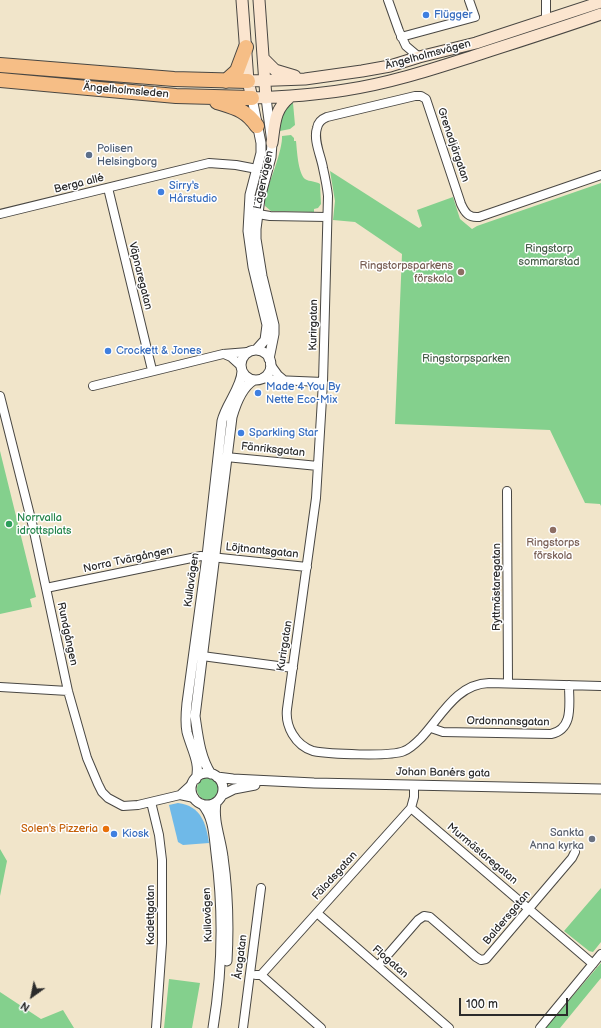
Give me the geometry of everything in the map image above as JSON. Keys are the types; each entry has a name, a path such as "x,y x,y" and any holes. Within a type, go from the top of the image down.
{"highway":[{"path":"226,81 237,71 246,47"},
{"name":"Ängelholmsleden","path":"0,65 144,77 248,81"},
{"name":"Ängelholmsleden","path":"0,80 141,93 252,98"},
{"path":"196,96 238,108 247,114 257,126"}],"main road":[{"name":"Lägervägen","path":"242,0 248,81 252,98"},
{"name":"Lägervägen","path":"259,0 266,98"},
{"name":"Ängelholmsvägen","path":"248,81 305,78 390,66 419,57 476,43 601,2"},
{"name":"Ängelholmsvägen","path":"252,98 290,97 346,90 409,76 601,14"},
{"path":"264,59 275,70 305,78"},
{"path":"272,143 277,111 290,97"}],"street":[{"path":"388,0 401,37 406,46 419,57"},
{"path":"401,37 475,17 469,0"},
{"path":"546,4 546,21"},
{"name":"Grenadjärgatan","path":"328,217 328,196 316,140 316,133 319,123 323,118 416,96 421,96 426,99 464,212 470,216 479,217 601,175"},
{"name":"Lägervägen","path":"252,98 261,143 261,153 250,196 262,276 274,325 270,362"},
{"name":"Lägervägen","path":"252,351 265,340 267,325 253,267 248,231 252,213 271,157 272,143 266,98"},
{"name":"Berga allé","path":"0,214 209,163 236,165 257,169"},
{"name":"Väpnaregatan","path":"108,188 152,370"},
{"path":"252,213 270,216 328,217"},
{"name":"Kurirgatan","path":"328,217 323,382 316,498 286,720 296,738 310,750 319,752 357,754 397,753 405,751 415,744 453,700 465,690 483,683 601,686"},
{"path":"93,386 152,370 223,354 252,351 263,353 278,375 284,380"},
{"path":"252,351 244,356 241,368 241,387 259,379 269,372 270,362"},
{"path":"223,354 231,357 247,377 259,379 323,382"},
{"name":"Kullavägen","path":"194,781 198,771 198,765 187,731 185,719 232,417 241,387"},
{"name":"Kullavägen","path":"214,775 204,764 195,716 202,656 222,421 227,406 241,387"},
{"name":"Rundgången","path":"0,396 46,588 68,691 87,758 102,792 111,800 123,806 138,805 180,795 194,798"},
{"name":"Fänriksgatan","path":"226,457 318,466"},
{"name":"Ryttmästaregatan","path":"507,491 508,683"},
{"name":"Norra Tvärgången","path":"46,588 201,556 211,556"},
{"name":"Löjtnantsgatan","path":"211,556 307,567"},
{"path":"202,656 293,668"},
{"name":"Ordonnansgatan","path":"430,728 443,732 551,734 564,728 568,721 569,685"},
{"path":"0,687 68,691"},
{"path":"203,774 214,775 222,782 222,795 216,803 209,805 202,804 194,798 192,793 194,781 203,774"},
{"name":"Johan Banérs gata","path":"214,775 233,779 285,782 601,789"},
{"name":"Rundgången","path":"180,795 194,781"},
{"name":"Johan Banérs gata","path":"222,795 244,786 285,782"},
{"name":"Fäladsgatan","path":"260,975 410,808 414,797 414,785"},
{"name":"Kadettgatan","path":"151,802 159,835 162,860 162,943 156,1028"},
{"name":"Kullavägen","path":"216,803 215,817 223,856 229,921 225,981 218,1028"},
{"name":"Kullavägen","path":"202,804 210,817 221,896 220,974 213,1028"},
{"name":"Murmästaregatan","path":"410,808 593,964"},
{"name":"Baldersgatan","path":"378,966 418,920 424,916 430,917 476,957 481,960 486,960 572,858 574,852"},
{"name":"Åragatan","path":"243,1028 261,888"},
{"name":"Flogatan","path":"317,913 449,1028"},
{"path":"540,1028 601,954"},
{"path":"250,975 260,975 321,1028"}],"green space":[{"path":"293,103 295,125 290,129 280,131 279,124 281,110 288,104"},
{"path":"291,135 294,138 294,141 296,141 298,161 303,176 307,180 320,184 321,204 318,208 314,209 314,212 271,211 265,206 264,198 278,158 282,136"},
{"name":"Ringstorpsparken","path":"330,171 419,228 422,226 417,210 453,197 460,219 472,229 601,183 601,506 600,504 585,503 550,430 395,424 402,254 355,222 333,220 335,201"},
{"name":"Norrvalla idrottsplats","path":"0,451 36,597 30,599 32,607 0,614"},
{"path":"208,778 216,781 219,789 216,797 208,800 200,797 197,789 200,781"},
{"path":"0,849 7,861 0,896"},
{"path":"601,888 601,942 593,952 589,951 564,931"},
{"path":"601,963 601,978 560,1028 543,1028 552,1020"},
{"path":"169,979 200,983 192,1028 164,1028"},
{"path":"0,992 41,1019 63,1010 74,1028 0,1028"}],"water":[{"path":"178,803 192,808 201,817 204,822 209,843 183,845 178,842 169,805"}],"place":[{"name":"Flügger","path":"426,15"},
{"name":"Polisen Helsingborg","path":"89,155"},
{"name":"Sirry's Hårstudio","path":"161,192"},
{"name":"Ringstorpsparkens förskola","path":"461,272"},
{"name":"Crockett & Jones","path":"108,351"},
{"name":"Made 4 You By Nette Eco-Mix","path":"258,393"},
{"name":"Sparkling Star","path":"241,433"},
{"name":"Norrvalla idrottsplats","path":"9,524"},
{"name":"Ringstorps förskola","path":"553,530"},
{"name":"Solen's Pizzeria","path":"106,829"},
{"name":"Kiosk","path":"114,834"},
{"name":"Sankta Anna kyrka","path":"592,839"}],"park label":[{"name":"Ringstorp sommarstad","path":"549,255"}]}
